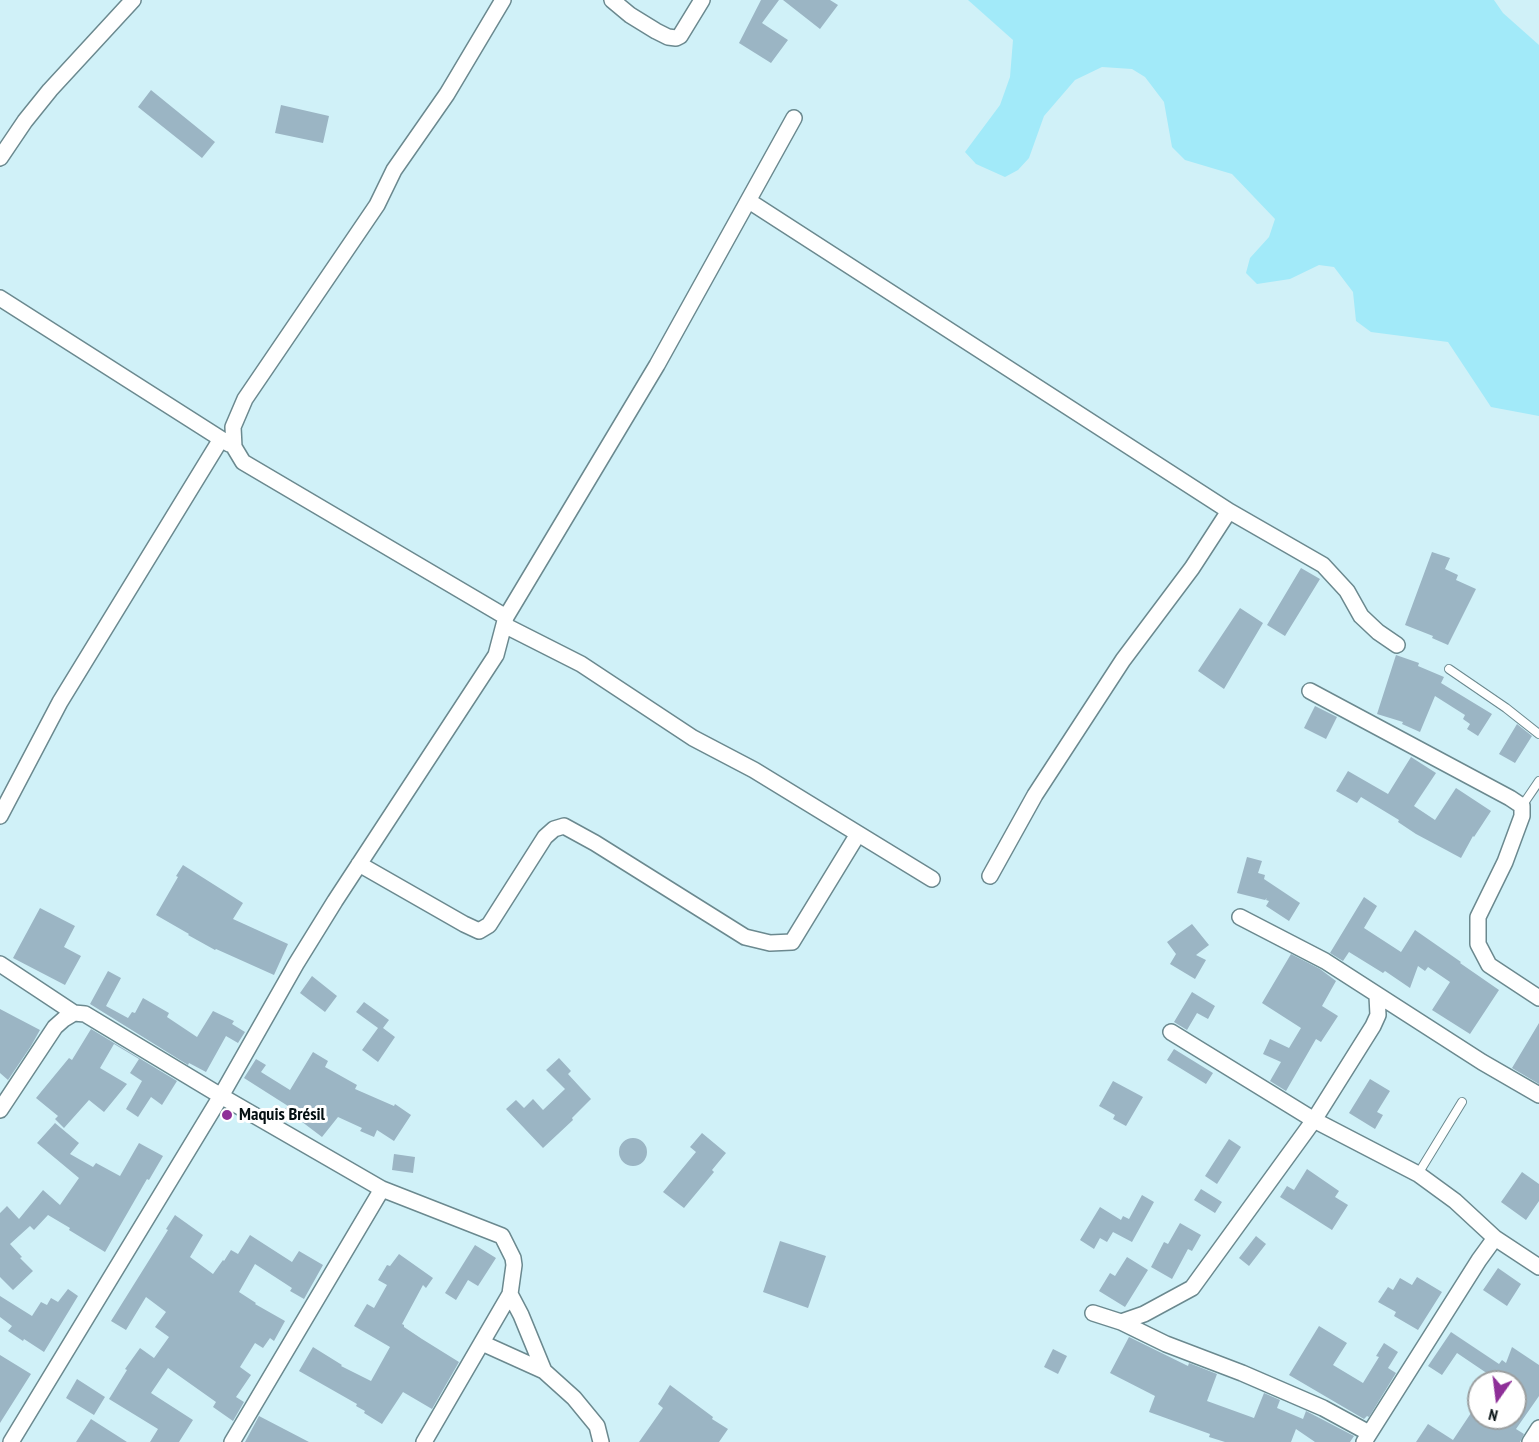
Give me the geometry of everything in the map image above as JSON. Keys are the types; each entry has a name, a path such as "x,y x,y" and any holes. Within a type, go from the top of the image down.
{"street":[{"path":"0,158 44,98 133,0"},
{"path":"503,0 447,94 394,171 377,205 245,399 233,427 234,447 243,462 505,621 581,664 693,738 754,770 932,879"},
{"path":"612,0 630,15 656,31 676,38 680,36 702,0"},
{"path":"11,1442 221,1095 296,964 496,655 505,621 657,365 794,118"},
{"path":"749,201 1229,511 1323,565 1347,591 1361,616 1397,645"},
{"path":"0,298 234,447"},
{"path":"0,816 60,702 220,439"},
{"path":"990,876 1035,795 1066,746 1123,660 1192,568 1229,511"},
{"path":"1310,691 1522,806 1522,816 1509,853 1478,917 1478,944 1489,965 1539,998"},
{"path":"359,864 479,931 489,925 545,837 555,829 564,826 596,843 745,937 770,943 792,942 858,834"},
{"path":"1240,917 1325,962 1482,1062 1539,1095"},
{"path":"0,964 74,1013 85,1014 382,1189 502,1236 514,1265 510,1294 424,1442"},
{"path":"1121,1322 1144,1314 1192,1288 1314,1120 1373,1026 1378,1015 1377,996"},
{"path":"0,1110 55,1027 74,1013"},
{"path":"1171,1032 1314,1120 1418,1174 1455,1201 1495,1238 1539,1267"},
{"path":"232,1442 382,1189"},
{"path":"1093,1313 1121,1322 1166,1344 1242,1373 1323,1408 1366,1437 1495,1238"},
{"path":"510,1294 522,1315 544,1371"},
{"path":"482,1343 544,1371 574,1398 597,1426 601,1442"},
{"path":"1530,1442 1539,1428"}],"lane":[{"path":"1449,669 1539,734"},
{"path":"1522,806 1539,781"},
{"path":"1418,1174 1462,1102"}],"shaded area":[{"path":"968,0 1494,0 1503,13 1539,45 1539,416 1491,407 1448,342 1371,332 1356,321 1353,292 1334,267 1319,265 1290,279 1257,284 1246,273 1250,258 1269,237 1275,219 1232,174 1185,160 1172,147 1164,102 1145,77 1132,69 1102,67 1075,80 1044,116 1029,158 1018,170 1005,177 976,164 965,152 1000,105 1010,77 1013,40"}],"building":[{"path":"761,0 779,0 762,23 788,40 771,63 739,43"},
{"path":"783,0 830,0 838,5 820,29"},
{"path":"151,90 215,142 202,158 138,107"},
{"path":"281,105 329,116 323,143 275,133"},
{"path":"1432,552 1450,558 1445,569 1458,575 1456,580 1476,589 1448,645 1432,638 1433,636 1405,625"},
{"path":"1301,568 1320,579 1285,636 1267,625"},
{"path":"1240,608 1263,623 1224,689 1198,671"},
{"path":"1396,655 1419,663 1418,666 1444,677 1441,683 1492,714 1478,736 1467,729 1470,724 1463,719 1465,715 1435,696 1420,732 1402,724 1403,722 1377,714"},
{"path":"1315,706 1337,717 1326,739 1304,728"},
{"path":"1517,724 1532,736 1515,763 1499,754"},
{"path":"1411,757 1436,773 1414,806 1435,820 1456,788 1491,811 1461,858 1416,834 1398,822 1399,820 1361,797 1357,803 1336,791 1348,771 1388,794"},
{"path":"1247,857 1262,861 1258,873 1265,875 1264,879 1300,903 1289,921 1266,906 1269,901 1266,900 1267,898 1265,900 1237,893"},
{"path":"183,865 243,903 233,919 288,944 274,975 215,950 156,915"},
{"path":"1364,897 1377,906 1364,928 1401,952 1415,930 1499,990 1470,1034 1432,1010 1450,982 1428,967 1425,971 1418,966 1410,988 1385,971 1383,973 1349,952 1343,961 1330,953"},
{"path":"40,908 75,926 64,947 81,956 65,985 13,958"},
{"path":"1192,924 1209,945 1196,955 1206,960 1195,979 1170,964 1176,954 1167,942"},
{"path":"1291,954 1320,969 1336,981 1322,1006 1338,1016 1321,1042 1316,1039 1286,1091 1270,1081 1281,1062 1263,1054 1270,1039 1289,1048 1301,1028 1262,1003"},
{"path":"108,971 121,978 106,1006 128,1018 132,1012 135,1013 143,998 169,1013 167,1017 197,1037 213,1011 234,1021 232,1024 245,1032 238,1043 226,1036 206,1072 189,1063 188,1065 90,1004"},
{"path":"312,976 337,996 325,1012 300,993"},
{"path":"1192,992 1215,1006 1208,1019 1197,1013 1187,1030 1174,1022"},
{"path":"364,1002 389,1020 383,1028 395,1037 378,1062 362,1050 378,1028 356,1012"},
{"path":"0,1009 40,1030 8,1080 0,1073"},
{"path":"1539,1023 1539,1084 1512,1068"},
{"path":"91,1029 177,1081 162,1105 151,1097 138,1117 126,1109 142,1081 130,1073 139,1059 114,1044 100,1068 127,1084 104,1112 89,1100 64,1128 55,1119 58,1116 36,1098 69,1058 72,1060"},
{"path":"1174,1049 1213,1073 1206,1084 1167,1060"},
{"path":"313,1052 328,1061 325,1067 357,1085 355,1089 394,1106 395,1104 411,1115 394,1141 377,1130 374,1137 360,1131 362,1128 338,1117 322,1137 285,1109 288,1106 244,1078 256,1059 266,1065 261,1072 290,1090"},
{"path":"559,1058 571,1071 568,1074 591,1099 572,1118 573,1120 543,1148 506,1109 516,1100 524,1108 533,1099 543,1110 565,1089 546,1070"},
{"path":"1370,1079 1390,1091 1377,1112 1383,1115 1375,1129 1349,1113"},
{"path":"1113,1081 1143,1097 1126,1126 1113,1119 1115,1115 1099,1106"},
{"path":"55,1123 79,1143 70,1154 93,1167 96,1163 120,1176 139,1143 163,1156 149,1180 147,1179 105,1252 48,1215 34,1230 30,1226 10,1244 33,1271 13,1290 0,1277 0,1213 7,1206 19,1219 43,1190 60,1205 79,1178 37,1143"},
{"path":"702,1133 726,1153 712,1170 714,1172 684,1208 663,1192 696,1152 690,1147"},
{"path":"633,1138 643,1142 647,1152 643,1162 633,1166 623,1162 619,1152 623,1142"},
{"path":"1229,1139 1241,1147 1217,1184 1205,1176"},
{"path":"394,1154 415,1157 413,1173 392,1170"},
{"path":"1307,1169 1339,1191 1335,1197 1348,1205 1332,1230 1280,1197 1287,1186 1294,1190"},
{"path":"1522,1172 1539,1184 1539,1201 1526,1220 1501,1202"},
{"path":"1201,1189 1222,1202 1215,1213 1194,1200"},
{"path":"1142,1195 1154,1202 1132,1242 1113,1232 1107,1242 1100,1238 1094,1249 1080,1240 1100,1207 1121,1220 1123,1216 1129,1219"},
{"path":"175,1215 203,1235 190,1257 213,1274 231,1250 238,1254 250,1235 292,1262 299,1251 323,1265 304,1299 290,1291 292,1288 255,1264 239,1292 285,1321 274,1341 270,1338 263,1348 255,1343 240,1367 251,1375 236,1397 244,1402 233,1421 213,1407 216,1402 168,1368 151,1393 193,1420 179,1442 150,1442 158,1429 109,1399 127,1370 125,1369 140,1348 154,1358 169,1337 155,1327 166,1312 146,1297 126,1330 111,1321"},
{"path":"1180,1223 1201,1235 1192,1251 1188,1249 1172,1279 1151,1267 1164,1242 1168,1244"},
{"path":"1256,1236 1266,1244 1249,1266 1239,1258"},
{"path":"780,1241 826,1256 808,1308 763,1292"},
{"path":"475,1245 496,1258 478,1286 468,1280 456,1300 445,1293"},
{"path":"399,1254 433,1278 426,1288 423,1285 402,1324 459,1362 432,1409 403,1392 382,1424 364,1413 365,1411 356,1406 357,1404 299,1371 313,1347 341,1366 371,1381 390,1347 354,1326 367,1304 374,1308 387,1285 378,1280 387,1265 390,1266"},
{"path":"1127,1257 1148,1270 1125,1307 1099,1291 1110,1273 1115,1276"},
{"path":"1498,1268 1521,1284 1507,1306 1483,1290"},
{"path":"1417,1277 1442,1292 1418,1330 1394,1316 1396,1312 1378,1302 1388,1287 1393,1290 1400,1278 1412,1285"},
{"path":"68,1289 78,1296 44,1352 8,1331 12,1326 0,1317 0,1296 32,1316 41,1302 47,1305 51,1298 58,1302"},
{"path":"1319,1326 1347,1343 1333,1365 1363,1383 1379,1357 1376,1356 1384,1343 1398,1352 1388,1368 1396,1373 1369,1417 1364,1419 1289,1375"},
{"path":"1451,1332 1499,1364 1502,1360 1506,1363 1512,1347 1539,1365 1539,1396 1527,1413 1527,1370 1482,1370 1457,1353 1442,1375 1428,1366"},
{"path":"1129,1337 1188,1366 1189,1363 1217,1374 1207,1401 1254,1418 1264,1393 1280,1400 1277,1408 1303,1419 1306,1411 1354,1436 1350,1442 1315,1442 1296,1429 1291,1442 1225,1442 1209,1437 1210,1434 1149,1412 1155,1396 1110,1373"},
{"path":"1053,1349 1067,1356 1058,1374 1044,1367"},
{"path":"0,1355 31,1374 0,1423"},
{"path":"77,1379 105,1397 94,1415 66,1398"},
{"path":"670,1385 728,1429 719,1442 639,1442 663,1408 658,1404"},
{"path":"259,1416 309,1442 245,1442"},
{"path":"91,1419 127,1442 76,1442"},
{"path":"1467,1419 1467,1430 1518,1430 1524,1434 1520,1442 1416,1442 1428,1424 1453,1440"}],"place":[{"name":"Maquis Brésil","path":"227,1115"}]}
